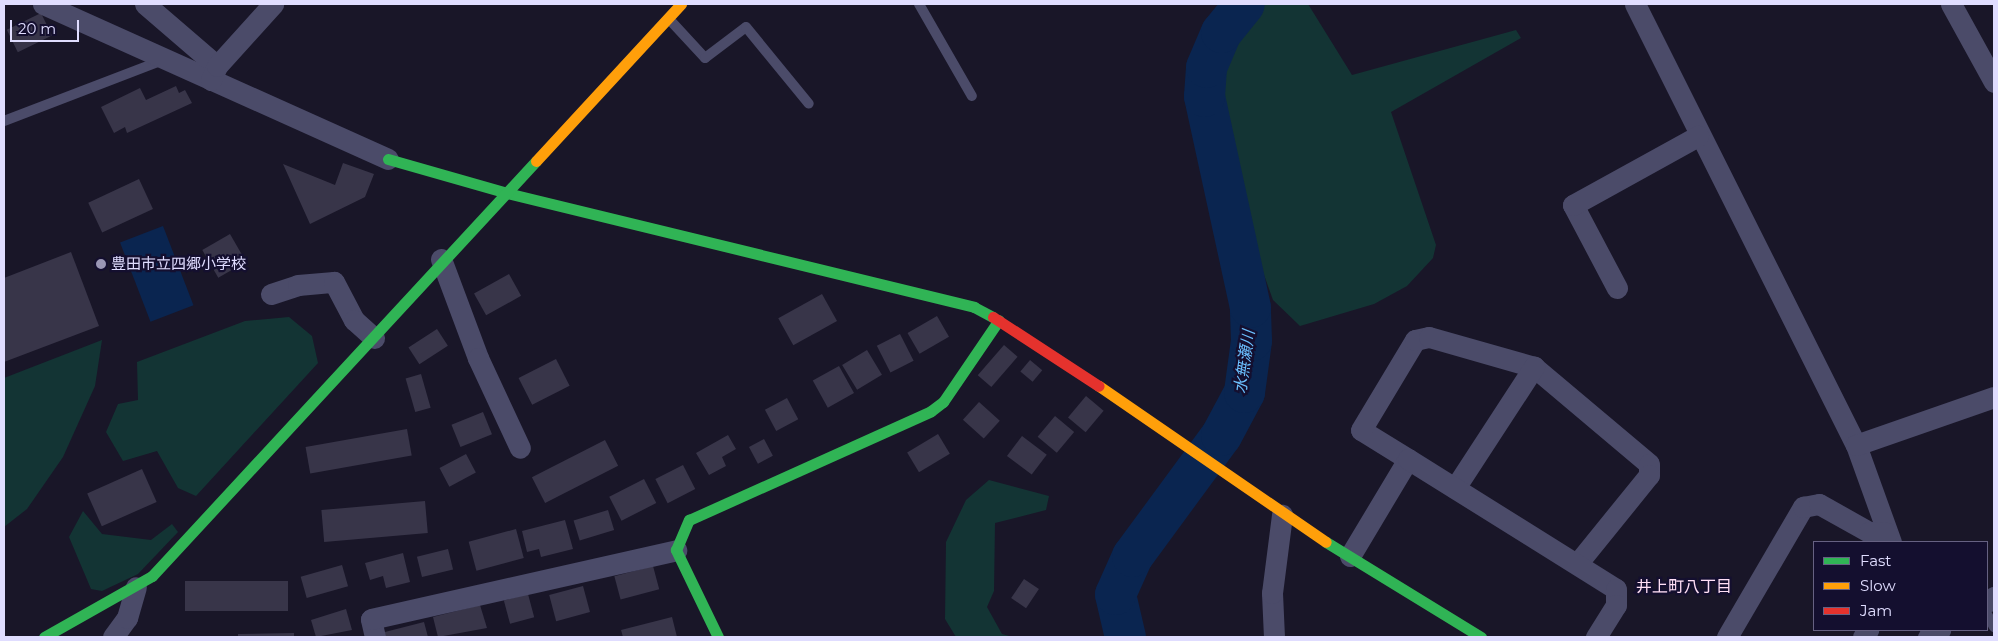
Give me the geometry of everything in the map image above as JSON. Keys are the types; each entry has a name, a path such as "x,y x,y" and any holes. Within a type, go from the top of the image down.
{"street":[{"path":"43,4 164,60 214,73 388,160 506,193 954,300 999,320 1282,515 1481,637"},
{"path":"145,4 214,73"},
{"path":"214,73 273,4"},
{"path":"44,637 136,588 152,576 374,338 441,259 506,193 681,4"},
{"path":"1635,4 1698,136 1856,445 1889,538"},
{"path":"1952,4 1994,82"},
{"path":"1617,288 1573,206 1698,136"},
{"path":"441,259 478,358 520,448"},
{"path":"271,294 298,285 334,282 354,320 374,338"},
{"path":"718,637 676,550 689,520 931,411 943,402 999,320"},
{"path":"1577,564 1649,475 1649,464 1534,367 1429,337 1416,340 1360,430 1616,589 1618,597 1596,637"},
{"path":"1455,488 1534,367"},
{"path":"1856,445 1994,397"},
{"path":"1350,556 1408,459"},
{"path":"1726,637 1803,507 1819,504 1870,532 1889,538"},
{"path":"1274,637 1272,593 1282,515"},
{"path":"375,637 371,619 676,550"},
{"path":"113,637 127,618 136,588"},
{"path":"1927,637 1938,631"}],"lane":[{"path":"919,4 972,96"},
{"path":"668,18 705,58 746,27 810,104"},
{"path":"4,121 164,60"}],"green space":[{"path":"1255,4 1308,4 1352,75 1516,30 1521,38 1391,112 1436,245 1433,258 1407,286 1374,304 1300,326 1273,300 1245,222 1212,83 1229,39"},
{"path":"289,317 312,336 318,363 196,496 178,488 157,451 123,461 106,432 118,404 138,400 137,362 245,321"},
{"path":"102,340 95,386 63,457 27,509 4,527 4,378"},
{"path":"989,480 1049,496 1046,510 995,523 994,591 987,607 1002,634 1013,637 956,637 945,619 946,542 966,500"},
{"path":"83,511 102,534 151,540 172,524 178,532 138,574 102,591 91,589 69,537"}],"water":[{"path":"163,226 193,305 151,322 120,242"}],"building":[{"path":"41,13 52,35 18,52 7,30"},
{"path":"176,86 179,93 185,90 192,103 127,133 125,127 114,133 101,107 140,88 146,100"},
{"path":"343,163 374,174 365,197 310,224 283,164 335,185"},
{"path":"139,179 153,209 102,233 88,203"},
{"path":"230,234 246,262 218,278 202,250"},
{"path":"71,252 99,326 4,362 4,278"},
{"path":"509,274 521,296 486,315 474,293"},
{"path":"822,294 837,321 793,345 778,318"},
{"path":"937,316 949,337 920,354 908,333"},
{"path":"437,329 448,346 419,364 408,348"},
{"path":"900,334 914,361 890,373 877,346"},
{"path":"1004,345 1018,357 991,387 978,375"},
{"path":"867,350 882,375 857,390 842,365"},
{"path":"556,359 570,386 532,405 519,378"},
{"path":"1030,360 1042,370 1033,382 1020,371"},
{"path":"839,366 854,393 828,408 813,381"},
{"path":"421,374 431,408 415,412 406,378"},
{"path":"1086,396 1104,411 1086,432 1068,417"},
{"path":"787,398 798,419 776,431 765,410"},
{"path":"979,402 1000,421 984,439 963,420"},
{"path":"483,412 492,434 460,447 451,425"},
{"path":"1055,416 1074,432 1057,453 1038,437"},
{"path":"407,429 412,456 310,473 306,447"},
{"path":"938,434 950,454 919,472 907,453"},
{"path":"728,435 736,449 722,457 726,466 709,475 696,453"},
{"path":"1022,436 1047,455 1032,475 1007,456"},
{"path":"764,439 773,456 758,464 749,447"},
{"path":"605,440 618,466 545,503 532,477"},
{"path":"466,454 476,473 449,487 440,468"},
{"path":"683,465 695,489 668,503 655,479"},
{"path":"142,469 157,502 102,526 87,493"},
{"path":"644,479 656,503 622,521 609,497"},
{"path":"425,501 428,533 324,542 321,510"},
{"path":"608,510 614,530 580,541 574,521"},
{"path":"565,520 573,549 541,557 539,549 527,552 522,531"},
{"path":"516,529 524,558 476,571 469,542"},
{"path":"448,549 453,569 422,577 417,557"},
{"path":"403,553 410,582 386,588 383,576 370,580 365,563"},
{"path":"342,565 348,586 307,598 301,577"},
{"path":"653,566 659,589 621,600 614,576"},
{"path":"1024,579 1039,589 1026,608 1011,598"},
{"path":"185,581 288,581 288,611 185,611"},
{"path":"583,586 590,612 556,621 549,595"},
{"path":"528,594 534,617 510,624 504,600"},
{"path":"480,605 487,628 438,637 433,617"},
{"path":"346,609 352,630 316,637 311,620"},
{"path":"672,617 677,637 623,637 621,630"},
{"path":"424,622 428,637 382,637 381,633"},
{"path":"294,633 294,637 238,637 238,634"}],"waterway":[{"name":"水無瀬川","path":"1125,637 1115,594 1132,556 1221,435 1244,392 1251,340 1250,307 1204,96 1206,67 1221,32 1244,4"}],"traffic: fast":[{"path":"388,159 507,193 974,307 993,317"},
{"path":"44,637 152,576 536,161"},
{"path":"718,637 676,550 689,520 931,411 943,402 999,320"},
{"path":"1326,542 1481,637"}],"traffic: slow":[{"path":"536,161 681,4"},
{"path":"1099,386 1326,542"}],"traffic: jam":[{"path":"993,317 1099,386"}],"place":[{"name":"豊田市立四郷小学校","path":"101,264"}],"district":[{"name":"井上町八丁目","path":"1684,587"}]}
